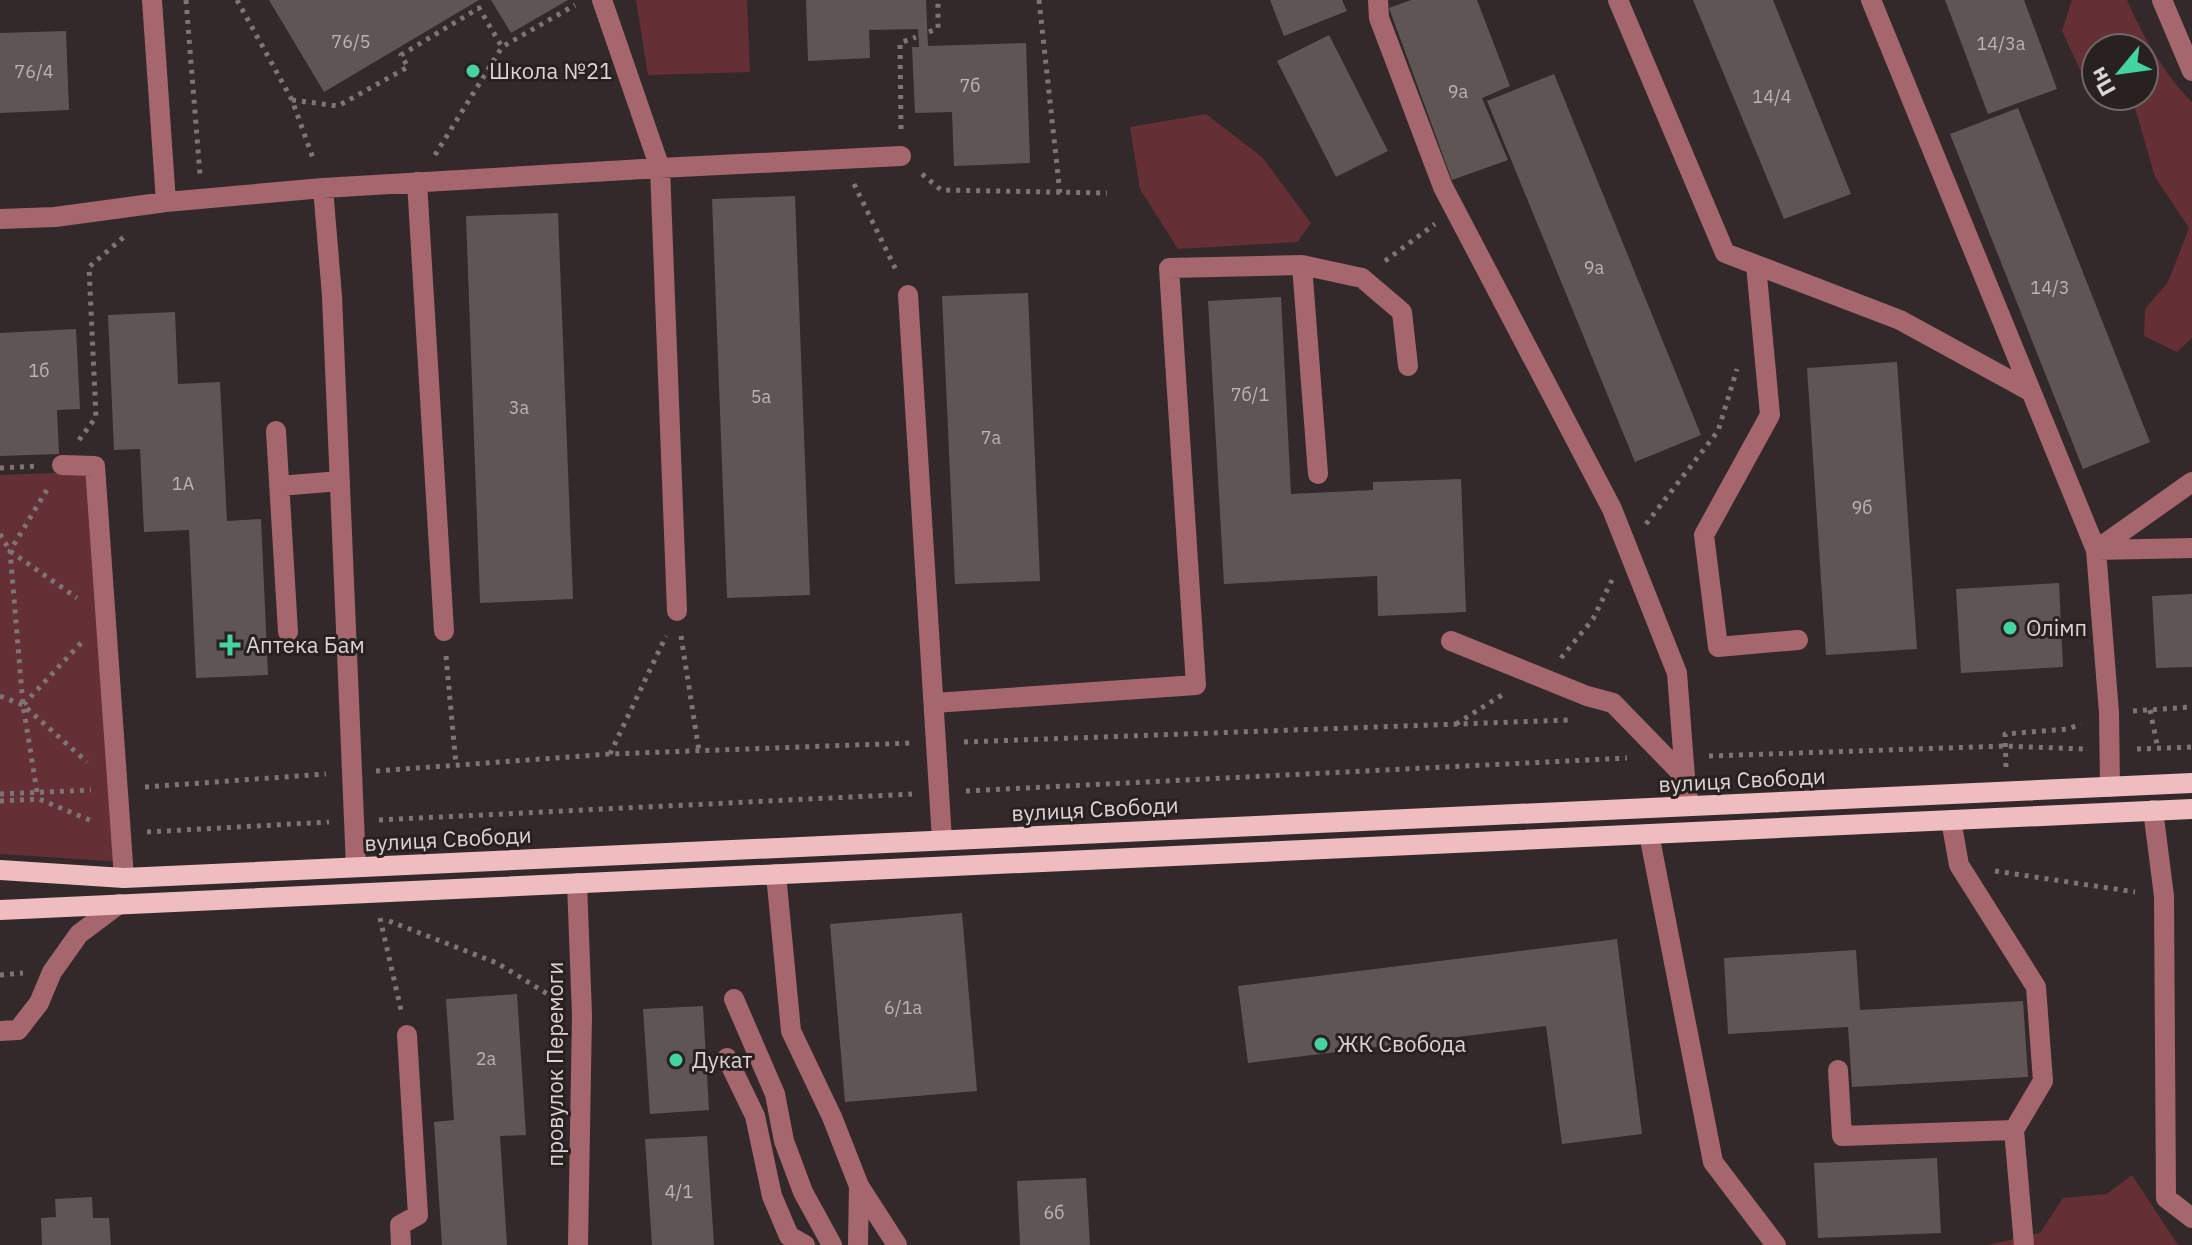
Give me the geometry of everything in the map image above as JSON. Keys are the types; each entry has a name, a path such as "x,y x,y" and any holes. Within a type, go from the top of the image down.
{"main road":[{"name":"вулиця Свободи","path":"0,870 124,878 2192,783"},
{"path":"2158,784 2160,810"},
{"path":"0,910 2192,809"},
{"path":"230,899 241,885 350,880 356,867"}],"street":[{"path":"152,0 166,202"},
{"path":"602,0 660,168 677,611"},
{"path":"1378,0 1379,18 1443,187 1612,509 1677,673 1678,764 1689,806"},
{"path":"1618,0 1725,253 1900,320 2028,390"},
{"path":"1871,0 2096,550 2109,713 2110,787"},
{"path":"2162,0 2192,71"},
{"path":"0,219 55,217 166,202 323,188 901,156"},
{"path":"417,182 444,631"},
{"path":"323,188 332,296 356,867"},
{"path":"934,703 1196,685 1169,268 1302,265 1362,278 1402,312 1408,366"},
{"path":"1302,265 1318,474"},
{"path":"1756,265 1770,415 1704,535 1718,647 1798,640"},
{"path":"908,295 942,840"},
{"path":"276,431 288,632"},
{"path":"62,465 95,466 124,878"},
{"path":"279,486 340,481"},
{"path":"2096,550 2192,482"},
{"path":"2096,550 2192,548"},
{"path":"1451,641 1587,696 1613,703 1678,764"},
{"path":"2160,810 2164,896 2166,1198 2192,1218"},
{"path":"1951,820 1959,865 2036,987 2043,1081 2014,1130 2024,1245"},
{"path":"1649,834 1713,1162 1776,1245"},
{"path":"776,874 791,1031 832,1117 859,1186 897,1245"},
{"name":"провулок Перемоги","path":"577,883 582,1015 578,1245"},
{"path":"0,1031 18,1030 39,1003 52,972 79,934 119,904"},
{"path":"734,999 775,1094 784,1141 803,1192 834,1245 856,1240 859,1186"},
{"path":"401,1245 400,1225 418,1215 407,1035"},
{"path":"727,1058 755,1116 772,1196 789,1236 805,1245"},
{"path":"1838,1070 1842,1136 2014,1130"}],"path":[{"path":"186,0 203,199"},
{"path":"237,0 292,100 323,188"},
{"path":"929,32 938,28 938,0"},
{"path":"1039,0 1060,194"},
{"path":"417,182 502,47 580,3"},
{"path":"292,100 338,106 408,67 401,55 479,8 502,47"},
{"path":"916,37 900,43 901,156 941,190 1107,193"},
{"path":"842,159 908,295"},
{"path":"0,556 10,551 62,465 96,417 89,267 166,202"},
{"path":"1362,278 1455,209"},
{"path":"1455,724 1567,654 1593,619 1628,547 1718,431 1739,362"},
{"path":"0,468 62,465"},
{"path":"0,534 10,551 105,617 23,705"},
{"path":"10,551 23,705 37,792"},
{"path":"677,611 610,754 897,744"},
{"path":"677,611 699,751"},
{"path":"444,631 456,765"},
{"path":"0,696 23,705 118,789"},
{"path":"1991,768 2006,767 2005,734 2068,729 2109,713 2192,707"},
{"path":"2150,710 2158,749"},
{"path":"937,743 1580,719"},
{"path":"0,801 39,799 121,834 940,793 1678,764 2005,746 2108,750 2192,747"},
{"path":"0,794 118,789"},
{"path":"1959,865 2164,896"},
{"path":"407,1035 380,917 497,963 582,1015"}],"shaded area":[{"path":"636,0 747,0 750,72 648,75"},
{"path":"2072,0 2127,0 2142,32 2080,32 2080,69 2062,31"},
{"path":"2160,61 2192,102 2192,338 2177,352 2144,336 2145,309 2168,282 2189,228 2155,177 2136,112 2160,112"},
{"path":"1206,114 1262,157 1311,223 1297,242 1178,249 1140,189 1130,127"},
{"path":"105,471 124,862 0,854 0,475"},
{"path":"2132,1175 2178,1245 1988,1245 2040,1233 2063,1198 2107,1194"}],"building":[{"path":"269,0 479,0 324,92"},
{"path":"491,0 568,0 511,33"},
{"path":"806,0 926,0 928,46 1026,43 1030,163 954,166 952,112 915,113 912,47 919,47 918,29 869,30 870,58 808,61"},
{"path":"1270,0 1342,0 1347,11 1284,36"},
{"path":"1411,0 1477,0 1510,86 1482,98 1508,160 1452,180 1389,8"},
{"path":"1693,0 1773,0 1851,194 1784,219"},
{"path":"1945,0 2024,0 2057,89 1988,114"},
{"path":"66,31 69,110 0,113 0,33"},
{"path":"1329,35 1388,151 1336,177 1277,61"},
{"path":"1554,74 1701,435 1635,462 1487,101"},
{"path":"2018,108 2150,442 2083,469 1950,134"},
{"path":"795,196 810,595 727,598 712,199"},
{"path":"558,213 573,599 480,603 466,216"},
{"path":"1028,293 1040,581 955,584 942,296"},
{"path":"1281,297 1291,494 1373,490 1373,482 1461,479 1466,612 1378,616 1377,576 1224,584 1208,301"},
{"path":"175,312 178,384 220,382 227,521 261,519 268,675 196,678 189,530 144,532 140,449 114,450 108,315"},
{"path":"76,329 80,409 57,410 59,454 0,456 0,333"},
{"path":"1897,362 1917,649 1826,655 1807,368"},
{"name":"Олімп","path":"2059,583 2063,667 1961,673 1956,589"},
{"path":"2192,594 2192,667 2156,668 2152,596"},
{"path":"962,913 977,1091 845,1102 830,924"},
{"name":"ЖК Свобода","path":"1617,939 1642,1134 1562,1144 1546,1026 1248,1063 1238,986"},
{"path":"1856,950 1860,1010 2023,1001 2028,1077 1852,1087 1848,1027 1728,1034 1724,958"},
{"path":"517,994 526,1135 500,1136 507,1245 442,1245 434,1122 454,1120 446,999"},
{"path":"703,1006 709,1110 650,1114 643,1009"},
{"path":"707,1136 714,1245 652,1245 645,1139"},
{"path":"1937,1158 1941,1233 1818,1238 1814,1163"},
{"path":"1086,1178 1090,1245 1020,1245 1017,1181"},
{"path":"92,1197 93,1218 109,1218 111,1245 42,1245 41,1218 56,1217 55,1199"}],"place":[{"name":"Школа №21","path":"473,71"},
{"name":"Олімп","path":"2010,628"},
{"name":"Аптека Бам","path":"230,645"},
{"name":"ЖК Свобода","path":"1321,1044"},
{"name":"Дукат","path":"676,1060"}]}
